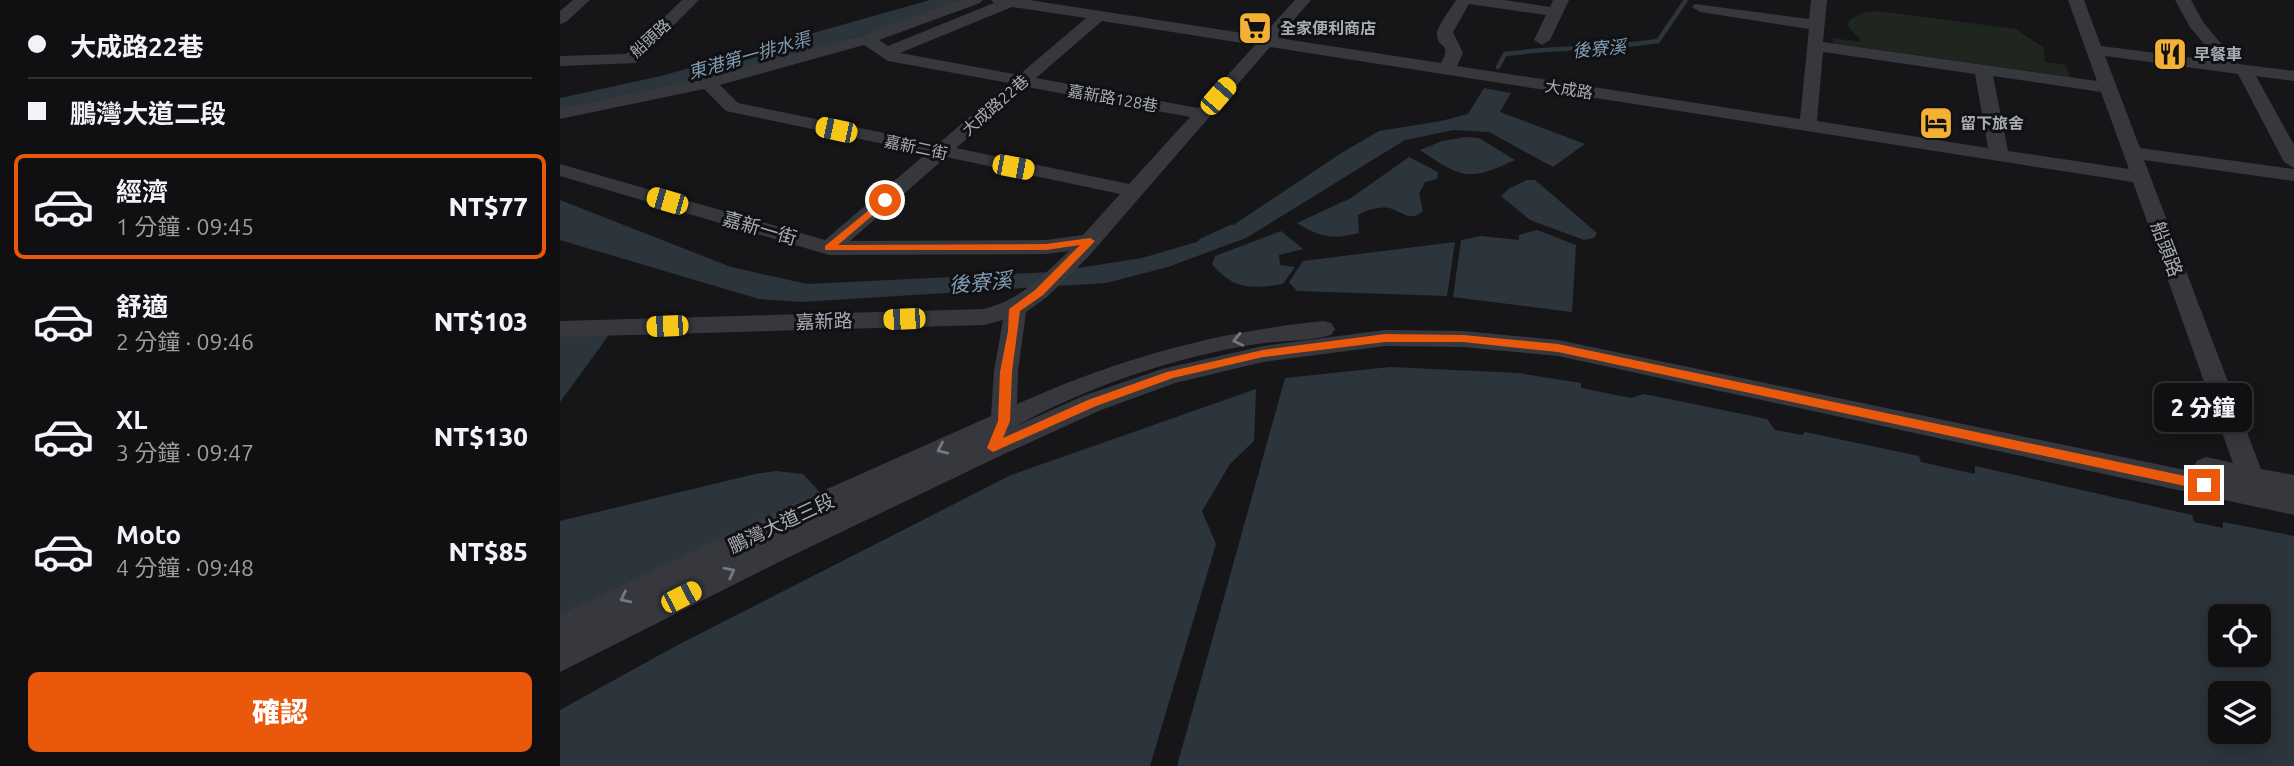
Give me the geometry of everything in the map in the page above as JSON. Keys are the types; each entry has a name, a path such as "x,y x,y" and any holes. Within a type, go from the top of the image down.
{"street":[{"path":"560,19 582,0"},
{"name":"船頭路","path":"560,61 630,59 691,0"},
{"path":"560,114 708,83 866,39 975,0"},
{"path":"1265,42 1303,0"},
{"path":"1446,70 1455,52 1445,33 1464,0"},
{"path":"1472,0 1558,6 1542,40"},
{"path":"1808,126 1819,0"},
{"name":"船頭路","path":"2076,0 2255,487"},
{"path":"2183,0 2196,24 2238,68 2294,162"},
{"path":"888,52 971,20 1004,1"},
{"name":"大成路","path":"1004,1 1039,3 1098,16 2140,177"},
{"path":"1700,7 1816,25"},
{"name":"大成路22巷","path":"829,248 1098,16"},
{"name":"嘉新路128巷","path":"866,39 894,57 1203,114"},
{"name":"嘉新路","path":"560,329 984,317 1015,309 1039,292 1085,246 1265,42"},
{"path":"1815,46 2109,88"},
{"path":"2096,50 2294,76"},
{"path":"1983,70 1999,155"},
{"name":"嘉新二街","path":"708,83 732,107 1134,191"},
{"path":"2131,152 2294,175"},
{"name":"嘉新一街","path":"560,170 829,248 1085,246"},
{"path":"993,448 1004,421 1006,372 1014,331 1015,309"},
{"name":"鵬灣大道三段","path":"560,630 772,526 1080,386 1165,357 1256,337 1383,323 1473,325 1579,338 2255,487"},
{"name":"鵬灣大道三段","path":"560,658 777,548 1092,403 1171,375 1263,354 1385,338 1463,338 1558,348 2255,487"},
{"path":"2255,487 2294,486"},
{"path":"2255,487 2294,504"}],"shaded area":[{"path":"1878,11 2016,29 2044,48 2045,62 2066,65 2070,77 1833,43 1833,38 1862,42 1848,26 1849,20 1862,13"}],"water":[{"name":"東港第一排水渠","path":"930,0 967,0 766,64 560,113 560,98 661,76"},
{"path":"1484,88 1511,93 1500,112 1585,144 1553,167 1489,132 1454,130 1405,140 1246,238 1168,267 1106,283 801,302 759,299 560,240 560,200 731,267 807,284 1052,272 1142,258 1217,236 1379,131 1468,114"},
{"path":"1479,138 1515,160 1486,172 1466,174 1446,166 1420,150 1442,141"},
{"path":"1409,157 1438,172 1437,179 1425,182 1419,194 1423,211 1418,214 1407,216 1388,208 1370,210 1358,215 1359,233 1333,237 1319,234 1297,223 1351,198"},
{"path":"1527,180 1535,180 1597,233 1594,238 1584,240 1530,220 1501,196"},
{"path":"1537,230 1576,245 1572,312 1453,297 1461,240 1481,236 1519,240 1519,235"},
{"path":"1281,231 1303,249 1279,255 1280,265 1295,267 1283,284 1244,286 1228,279 1212,264 1215,256"},
{"path":"1455,242 1447,296 1297,291 1289,282 1303,261"},
{"path":"614,328 560,402 560,329"},
{"path":"1390,367 1518,373 1581,383 1581,388 1631,398 1644,394 1767,419 1775,430 1802,435 1805,432 1919,456 1921,462 1975,474 1975,466 2192,515 2194,522 2223,528 2223,522 2294,536 2294,766 1177,766 1285,378"},
{"path":"1256,389 1254,441 1230,464 1202,511 1216,544 1150,766 560,766 560,710 674,647 1011,475"},
{"path":"776,471 803,474 828,501 560,631 560,521"}],"waterway":[{"name":"後寮溪","path":"1498,67 1505,54 1658,41 1686,0"},
{"name":"後寮溪","path":"1201,241 1232,227"}],"place":[{"name":"全家便利商店","path":"1255,28"},
{"name":"早餐車","path":"2170,54"},
{"name":"留下旅舍","path":"1936,123"}],"route":[{"path":"885,200 829,248 1046,247 1090,241 1039,292 1015,309 1014,331 1006,372 1004,421 993,448 1092,403 1171,375 1263,354 1361,341 1385,338 1463,338 1558,348 2204,485"}]}
